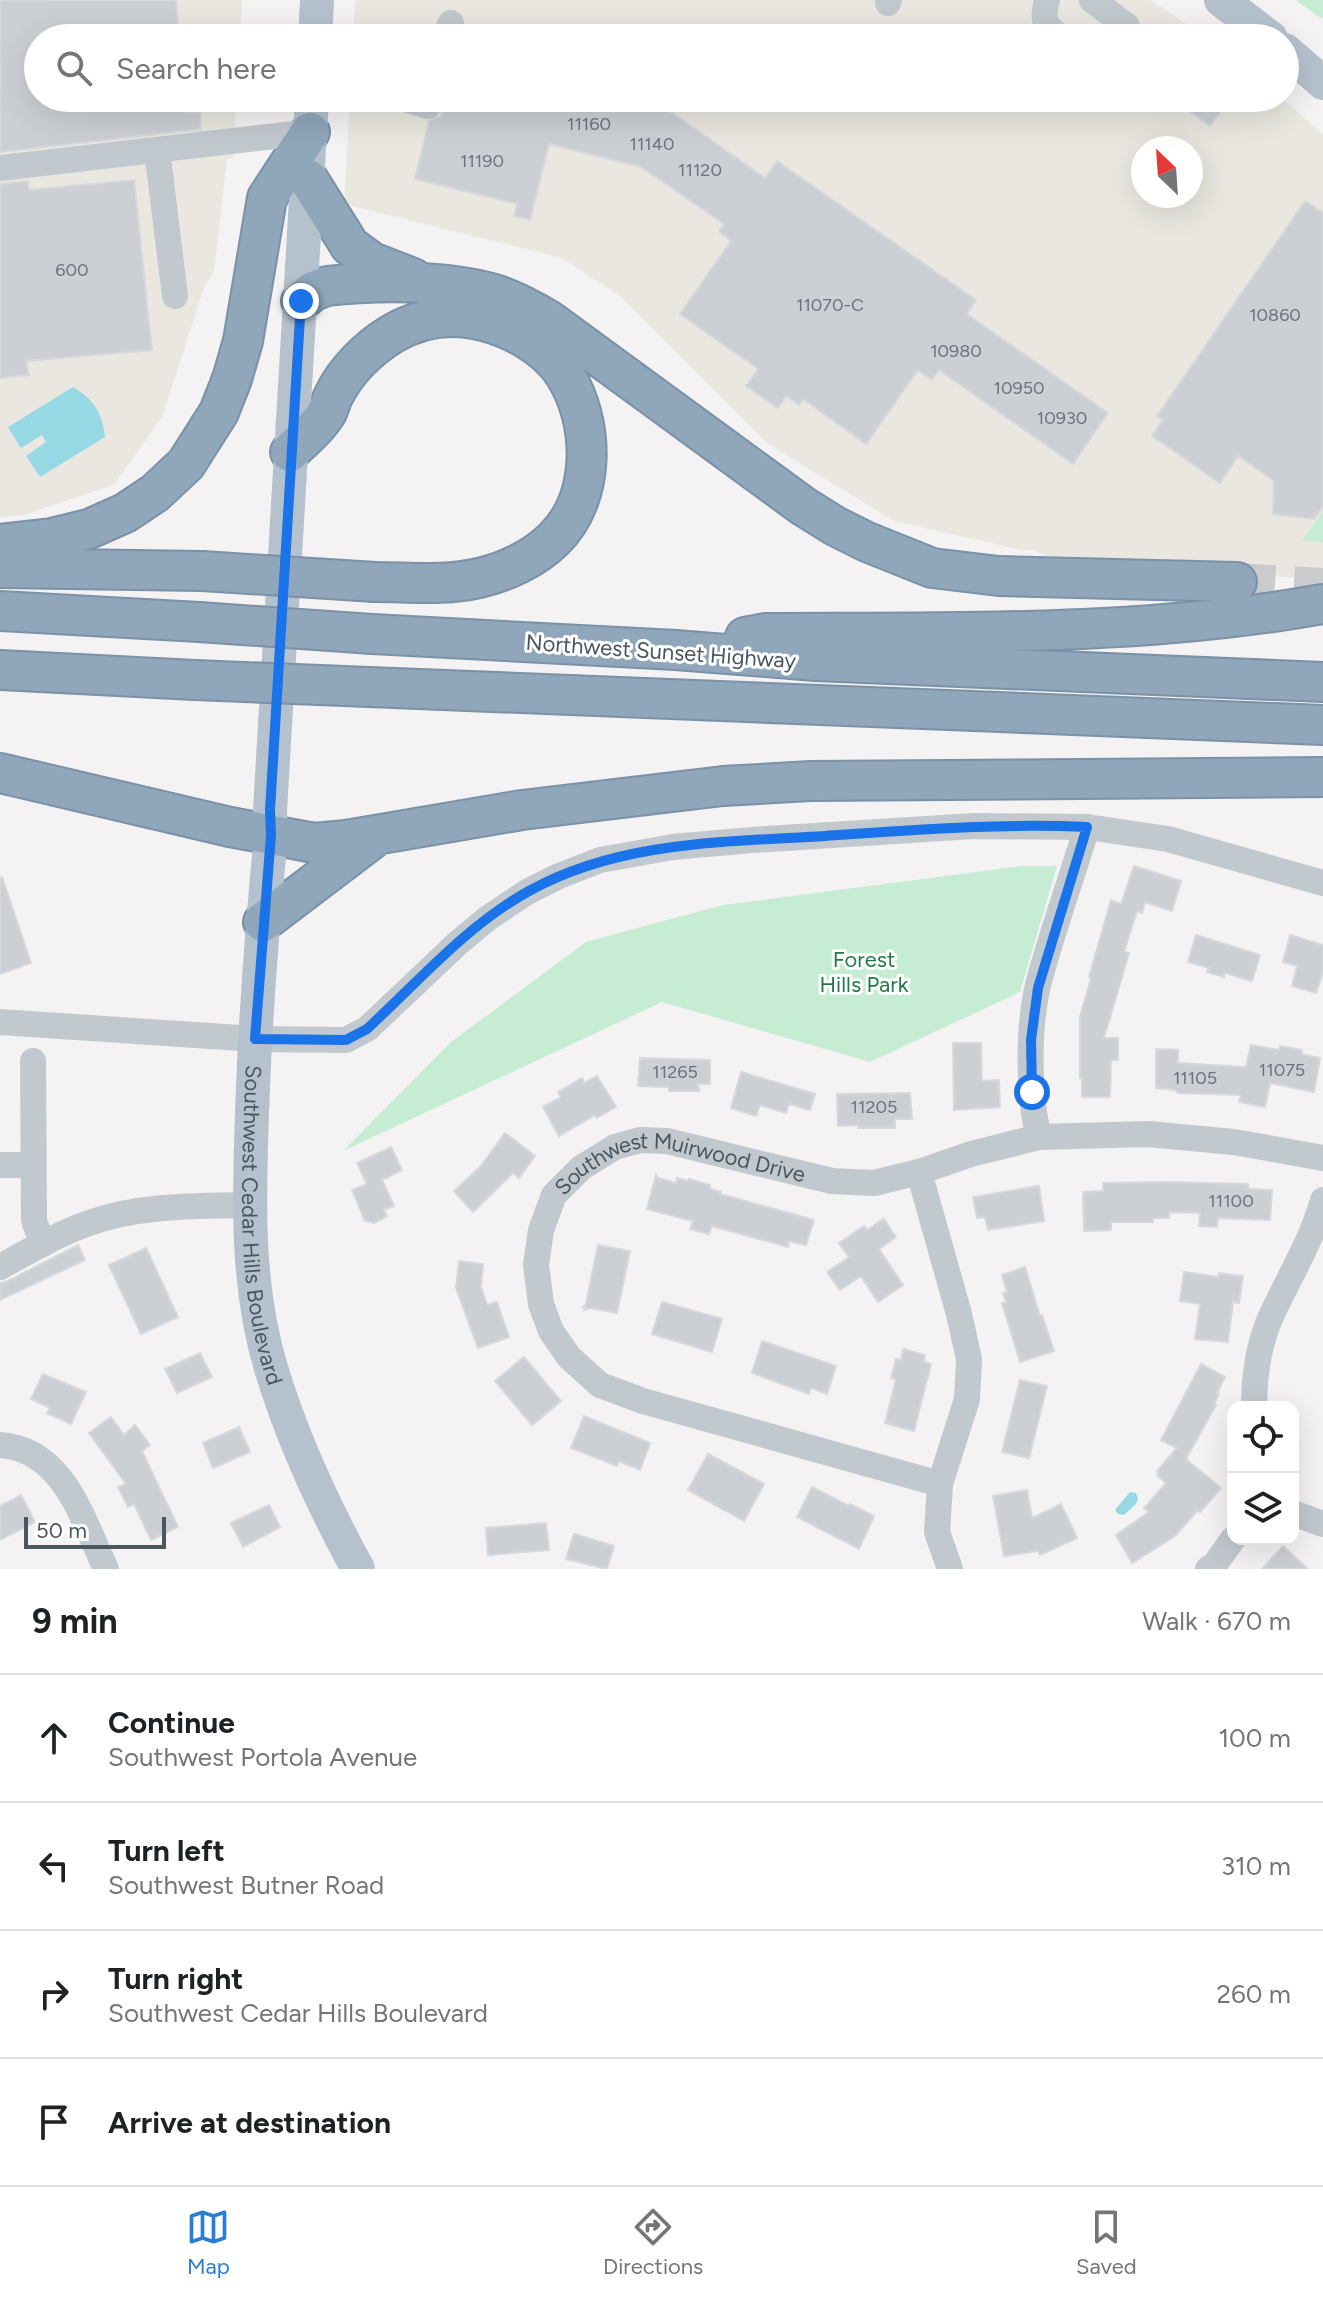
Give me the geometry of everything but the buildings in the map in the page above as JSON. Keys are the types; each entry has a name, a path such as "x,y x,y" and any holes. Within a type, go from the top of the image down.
{"highway":[{"path":"0,544 52,538 101,524 125,513 155,493 186,464 219,412 232,379 243,341 267,198 311,115"},
{"path":"308,179 350,246 372,262 427,283 492,294 532,310 803,506 867,542 932,568 999,576 1237,582"},
{"path":"301,301 313,291 327,286 427,283"},
{"path":"0,568 202,571 375,582 477,579 520,563 555,539 572,513 583,484 588,449 583,415 565,375 550,358 534,344 505,327 458,316 418,322 377,344 350,369 334,393 326,413 290,452"},
{"path":"676,650 766,633 1115,629 1285,611 1323,604"},
{"name":"Northwest Sunset Highway","path":"0,611 676,650 815,661 1323,682"},
{"name":"Northwest Sunset Highway","path":"0,670 1323,725"},
{"path":"0,773 314,843 522,810 723,786 811,781 1323,777"},
{"path":"263,922 380,833"}],"main road":[{"path":"1221,0 1253,24"},
{"path":"316,24 317,1"},
{"path":"1299,62 1323,83"},
{"name":"Southwest Cedar Hills Boulevard","path":"311,115 271,835 255,1039 249,1205 254,1283 270,1366 311,1478 358,1569"}],"street":[{"path":"1046,24 1043,17 1047,0"},
{"path":"1092,0 1124,24"},
{"path":"0,168 157,150 311,115"},
{"path":"157,150 175,296"},
{"path":"0,1022 255,1039 333,1041 353,1037 367,1029 488,918 527,892 600,860 673,847 974,826 1087,827 1180,842 1323,883"},
{"path":"1039,1137 1034,1121 1031,1040 1038,988 1087,827"},
{"path":"33,1061 34,1221 43,1244"},
{"name":"Southwest Muirwood Drive","path":"940,1484 643,1401 600,1385 569,1357 551,1331 541,1304 536,1265 541,1230 554,1195 581,1168 615,1147 640,1140 667,1141 832,1181 874,1183 1039,1137 1148,1134 1234,1142 1323,1158"},
{"path":"0,1165 33,1165"},
{"path":"919,1172 969,1359 967,1399 940,1484 937,1532 950,1569"},
{"path":"1254,1401 1254,1374 1268,1324 1316,1223 1323,1200"},
{"path":"0,1267 92,1222 171,1207 249,1205"},
{"path":"0,1445 28,1451 57,1473 106,1569"},
{"path":"1299,1515 1323,1524"},
{"path":"1208,1569 1229,1545"}],"shaded area":[{"path":"0,0 242,0 241,24 24,24 24,112 236,112 233,158 227,159 214,271 204,288 162,417 114,485 24,515 0,517"},
{"path":"355,0 1150,0 1186,24 354,24"},
{"path":"349,112 1298,112 1323,135 1323,511 1302,540 1323,543 1323,579 1066,565 1033,550 894,521 767,443 620,296 562,258 344,204"}],"green space":[{"path":"1296,0 1323,0 1323,18 1319,17"},
{"path":"1323,511 1323,543 1302,540"},
{"name":"Forest Hills Park","path":"1021,866 1057,866 1020,992 870,1062 662,1002 343,1151 451,1042 586,942 723,905"}],"water":[{"path":"73,387 96,408 105,437 40,477 26,456 46,442 42,435 21,448 8,427"},
{"path":"1130,1492 1136,1493 1136,1504 1124,1515 1118,1514 1115,1510"}],"tunnel":[{"path":"1237,582 1323,587"}],"route":[{"path":"301,301 290,452 271,835 255,1039 333,1041 353,1037 367,1029 488,918 527,892 600,860 673,847 752,840 974,826 1087,827 1038,988 1031,1040 1032,1092"}]}
